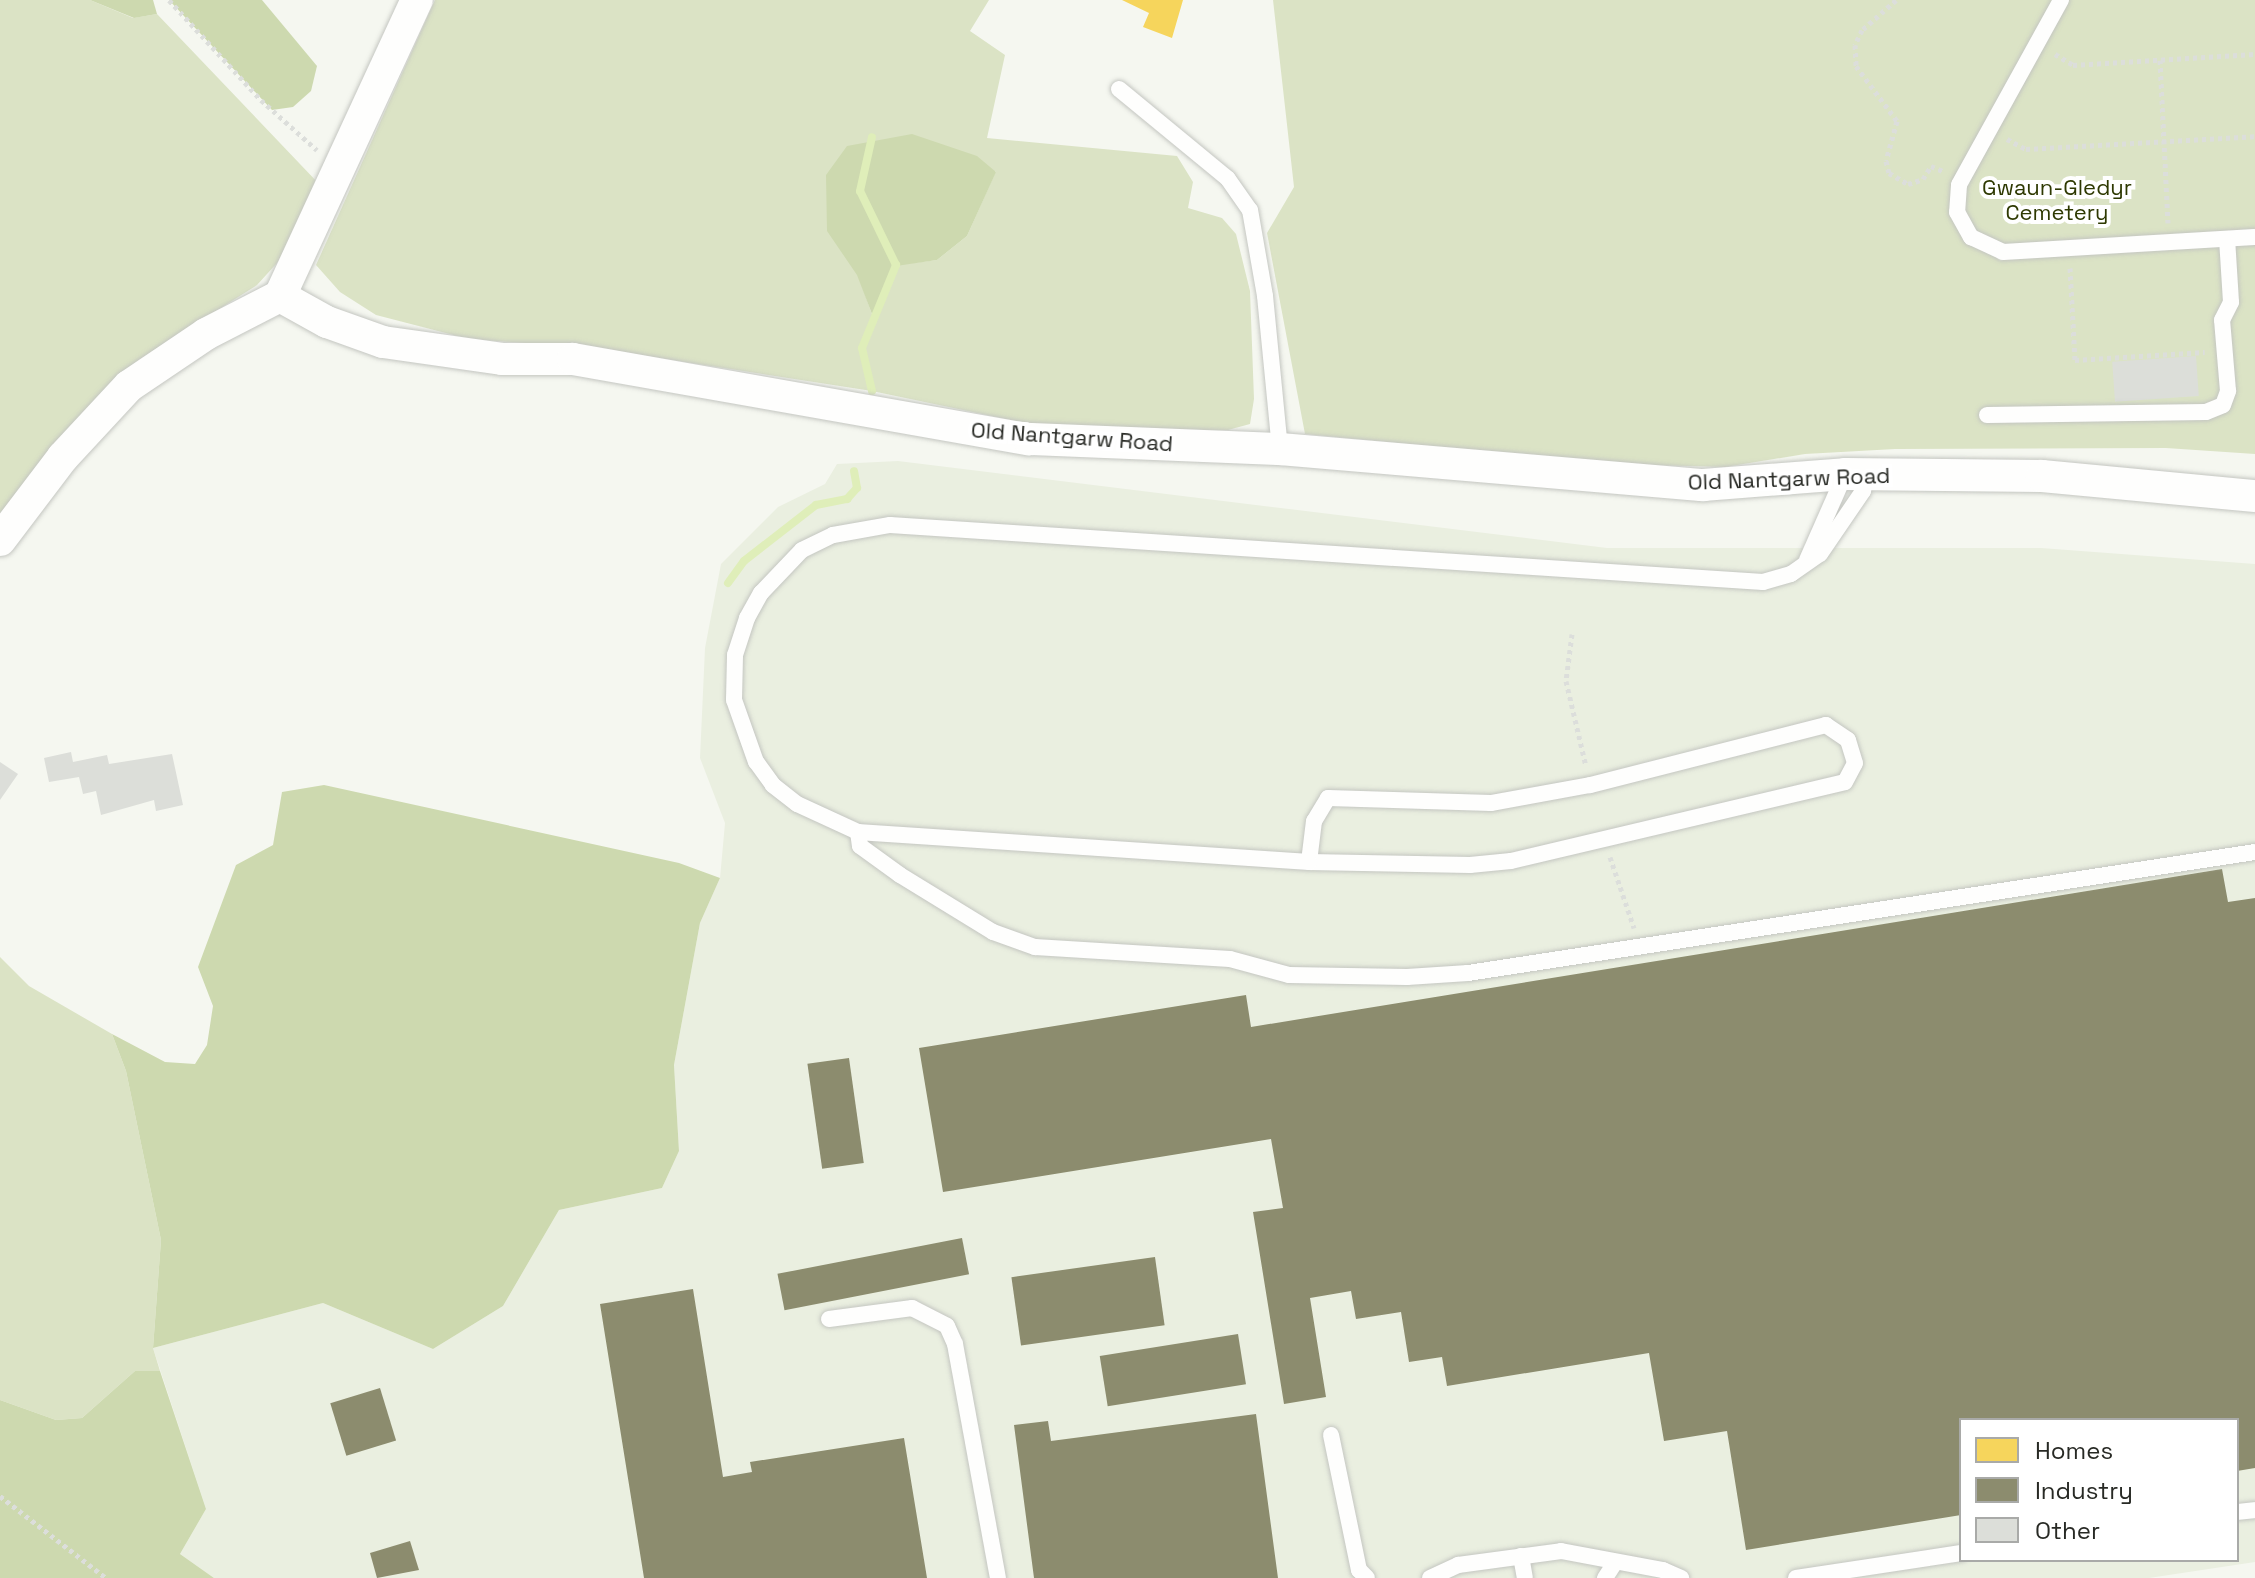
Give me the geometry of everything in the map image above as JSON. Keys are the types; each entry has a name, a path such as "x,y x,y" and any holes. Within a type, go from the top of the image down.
{"street":[{"path":"0,540 63,457 129,386 206,334 280,296 417,0"},
{"name":"Old Nantgarw Road","path":"280,296 327,322 383,342 502,359 573,359 1029,439 1280,449 1703,485 1856,474 2128,481 2255,496"}],"lane":[{"path":"2061,0 1989,129 1956,198 1961,225 1993,250 2255,237"},
{"path":"1119,89 1228,179 1250,210 1265,296 1280,449"},
{"path":"1987,415 2206,412 2223,405 2228,391 2222,320 2231,302 2227,239"},
{"path":"1807,560 1856,474"},
{"path":"1309,862 1314,821 1328,798 1491,803 1590,785 1826,725 1848,740 1855,763 1845,782 1511,861 1470,865 1309,862 858,832 822,819 773,785 744,738 734,700 735,655 761,593 802,550 833,535 890,525 1763,582 1791,574 1807,560 1820,554 1863,491 1856,474"},
{"path":"858,832 860,846 900,875 993,932 1035,947 1230,959 1289,975 1378,977 1468,973 2255,852"},
{"path":"829,1319 912,1308 947,1326 955,1344 998,1578"},
{"path":"1331,1435 1359,1570 1367,1578"},
{"path":"1430,1578 1458,1565 1561,1551 1609,1571 1641,1565 1681,1578"},
{"path":"1796,1578 1959,1553"},
{"path":"1521,1556 1525,1578"}],"path":[{"path":"169,0 261,100 340,170"},
{"path":"1896,0 1862,30 1855,45 1856,66 1897,121 1886,161 1889,173 1908,184 1923,179 1931,166 1944,171"},
{"path":"2036,44 2073,65 2255,54"},
{"path":"2160,60 2168,227"},
{"path":"1989,129 2026,149 2255,136"},
{"path":"2070,267 2075,360 2212,352"},
{"path":"0,1496 106,1578"}],"shaded area":[{"path":"898,461 1607,548 2041,548 2255,564 2255,1562 2149,1578 214,1578 180,1554 206,1509 153,1348 323,1303 433,1349 503,1306 559,1210 662,1188 679,1151 674,1065 700,923 720,878 725,823 700,758 705,648 721,564 778,507 825,484 837,464"}],"green space":[{"path":"0,0 90,0 133,18 157,14 320,185 287,252 257,285 140,359 99,395 0,524"},
{"path":"90,0 153,0 157,14 134,18"},
{"path":"169,0 262,0 317,66 311,91 293,107 272,110"},
{"path":"435,0 989,0 970,31 1005,55 987,138 1177,156 1193,182 1188,208 1222,218 1236,234 1250,291 1254,399 1250,424 1228,430 1141,433 1025,423 872,391 595,348 469,339 376,315 340,292 316,265","holes":["996,171 967,236 937,260 896,265 874,320 858,275"]},
{"name":"Gwaun-Gledyr Cemetery","path":"1273,0 2255,0 2255,454 2166,448 1895,449 1805,454 1725,467 1613,464 1305,434 1267,233 1294,187"},
{"path":"912,134 977,156 996,172 967,236 937,260 896,266 875,322 857,275 827,231 826,175 847,146"},
{"path":"324,785 679,863 720,878 700,923 674,1065 679,1151 662,1188 559,1210 503,1306 433,1349 323,1303 153,1348 161,1240 126,1071 112,1034 165,1062 195,1064 207,1045 213,1006 198,967 236,865 273,845 282,792"},
{"path":"0,957 29,986 112,1034 126,1071 161,1240 153,1348 160,1371 135,1371 82,1418 56,1420 0,1400"},
{"path":"135,1371 160,1371 206,1509 180,1554 214,1578 0,1578 0,1400 56,1420 82,1418"}],"building: Homes":[{"path":"1122,0 1183,0 1172,38 1143,27 1149,13"}],"building: Industry":[{"path":"2222,869 2228,902 2255,898 2255,1468 2239,1471 2239,1418 1959,1418 1959,1515 1746,1550 1727,1431 1664,1441 1649,1353 1447,1386 1442,1357 1409,1362 1401,1312 1356,1319 1351,1291 1310,1298 1326,1397 1284,1404 1253,1212 1283,1208 1271,1139 943,1192 919,1048 1246,995 1251,1027"},
{"path":"849,1058 864,1163 822,1169 807,1064"},
{"path":"962,1238 969,1274 785,1310 777,1274"},
{"path":"1155,1257 1165,1325 1021,1346 1011,1277"},
{"path":"693,1289 723,1477 752,1472 750,1462 904,1438 927,1578 644,1578 600,1304"},
{"path":"1238,1334 1246,1384 1108,1406 1100,1356"},
{"path":"380,1388 396,1441 346,1456 330,1403"},
{"path":"1256,1414 1278,1578 1034,1578 1014,1425 1048,1421 1051,1441"},
{"path":"410,1541 419,1570 377,1578 370,1553"}],"building: Other":[{"path":"2196,356 2199,396 2115,402 2112,362"},
{"path":"71,752 73,762 107,755 109,764 172,754 183,805 156,811 154,800 101,815 96,791 83,794 79,777 49,782 44,758"},
{"path":"0,762 18,774 0,800"}],"waterway":[{"path":"872,137 860,191 896,265 862,348 872,391"},
{"path":"728,583 744,561 816,505 847,499 857,488 854,471"}]}
